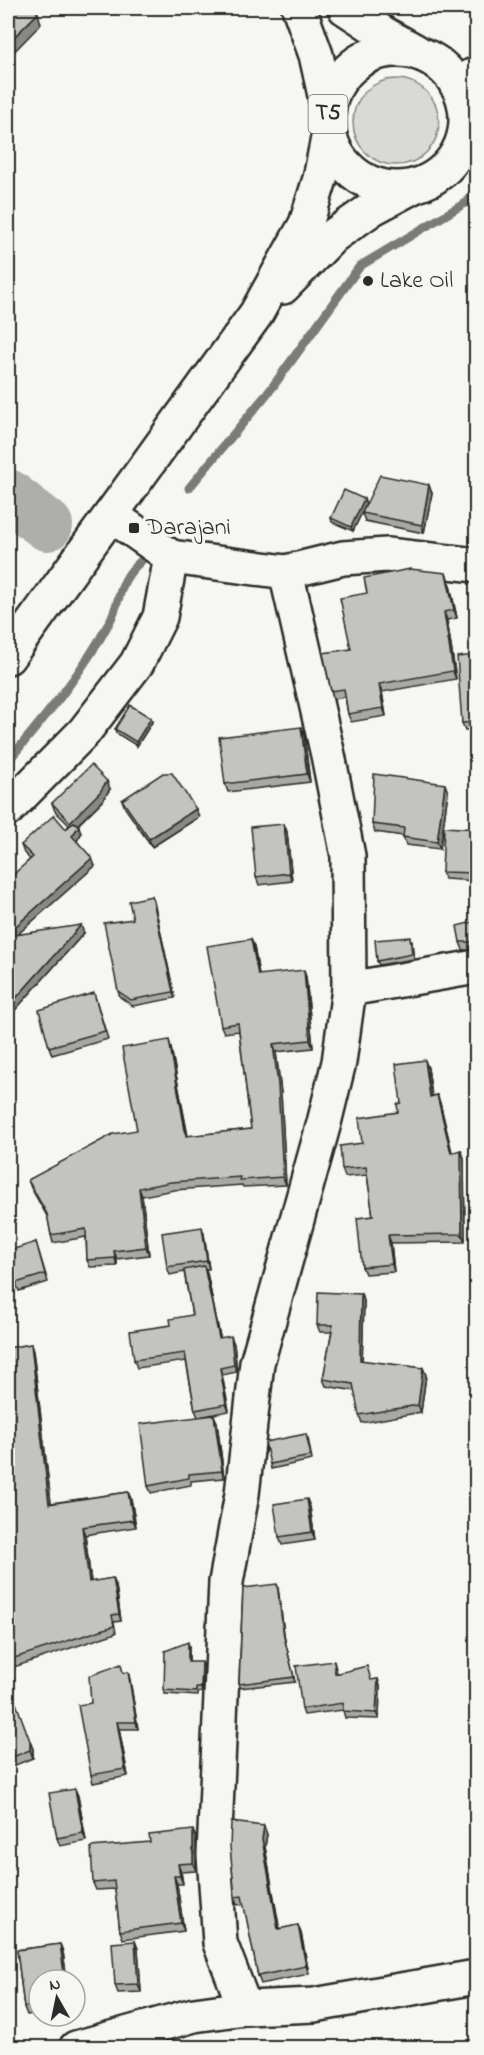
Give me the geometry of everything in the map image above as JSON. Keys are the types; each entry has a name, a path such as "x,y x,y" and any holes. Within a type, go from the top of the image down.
{"main road":[{"name":"T5","path":"299,8 316,55 335,150 345,164 360,178 377,185 396,187 414,185"},
{"name":"T5","path":"256,314 333,236 373,208 444,169 459,148 465,113 466,79 386,35 345,8"},
{"name":"T5","path":"8,657 256,314 306,224 320,179 328,121 340,79 350,68 373,54 392,50 411,52 428,58"},
{"path":"111,515 171,557 286,572 343,558 387,555 477,565"},
{"path":"8,809 84,732 137,663 160,617 171,557"},
{"path":"245,2008 220,1943 214,1855 226,1582 242,1494 256,1363 324,1123 339,1062 349,989 348,856 328,755 286,572"},
{"path":"349,989 477,967"},
{"path":"76,2048 194,2015 245,2008 314,2005 477,1977"}],"shaded area":[{"path":"396,79 420,86 432,98 439,122 432,146 420,158 396,165 372,158 360,146 353,122 360,98 372,86"}],"building":[{"path":"8,8 32,8 38,13 8,43"},
{"path":"380,475 429,485 422,525 362,513"},
{"path":"344,490 364,499 351,527 331,518"},
{"path":"410,569 446,573 454,610 444,612 453,671 379,684 383,708 348,714 344,689 331,691 323,653 351,649 340,598 367,593 364,578"},
{"path":"477,655 477,722 462,723 457,657"},
{"path":"130,705 151,718 136,742 115,729"},
{"path":"301,727 307,774 225,784 219,737"},
{"path":"91,765 107,781 100,792 70,822 52,803"},
{"path":"163,773 172,773 196,809 149,839 122,800"},
{"path":"374,774 445,784 437,842 403,837 404,828 372,824"},
{"path":"54,815 66,829 74,822 79,826 72,836 92,858 8,933 8,884 16,872 33,857 21,845"},
{"path":"284,824 289,873 256,877 251,827"},
{"path":"444,827 477,829 477,873 442,872"},
{"path":"152,896 173,992 131,1000 118,991 104,923 133,919 129,901"},
{"path":"477,914 477,942 460,942 457,926 473,922 472,915"},
{"path":"81,925 8,1007 8,936"},
{"path":"410,937 412,954 377,961 375,940"},
{"path":"251,939 258,975 304,970 310,1040 273,1044 278,1085 283,1177 240,1180 240,1177 171,1182 139,1188 146,1247 114,1251 115,1258 87,1260 86,1229 51,1235 47,1214 28,1180 113,1134 137,1130 122,1048 169,1040 186,1136 251,1129 238,1023 221,1026 207,946"},
{"path":"94,993 105,1031 49,1047 39,1010"},
{"path":"425,1060 430,1097 437,1095 451,1153 461,1150 462,1234 388,1235 392,1264 362,1267 357,1218 373,1216 366,1167 342,1169 340,1146 362,1143 359,1118 398,1112 397,1104 401,1103 396,1064"},
{"path":"202,1227 207,1261 167,1267 162,1233"},
{"path":"36,1242 45,1274 16,1283 8,1251"},
{"path":"204,1266 219,1338 231,1336 234,1365 220,1368 226,1404 195,1410 185,1353 134,1360 130,1331 171,1325 170,1319 192,1315 184,1270"},
{"path":"318,1292 361,1294 360,1360 423,1368 418,1405 359,1415 353,1384 323,1379 333,1325 317,1325"},
{"path":"31,1344 49,1504 128,1492 133,1520 82,1527 89,1582 113,1578 119,1614 112,1615 114,1626 8,1660 8,1348"},
{"path":"214,1415 222,1471 189,1474 189,1478 148,1486 140,1424"},
{"path":"306,1434 311,1456 270,1464 265,1442"},
{"path":"307,1499 312,1532 279,1537 274,1504"},
{"path":"277,1584 284,1637 294,1677 239,1684 243,1588"},
{"path":"188,1642 188,1662 202,1662 201,1688 196,1688 196,1692 164,1690 165,1651"},
{"path":"334,1661 335,1674 367,1666 371,1680 378,1679 376,1713 343,1711 343,1703 302,1709 296,1666"},
{"path":"121,1664 123,1673 128,1672 136,1722 117,1722 125,1769 91,1775 78,1705 91,1703 89,1676"},
{"path":"16,1703 30,1741 30,1750 8,1759 8,1707"},
{"path":"75,1789 83,1833 57,1838 49,1793"},
{"path":"231,1822 264,1826 262,1839 278,1929 298,1925 306,1966 258,1976 242,1896 235,1897 230,1847"},
{"path":"193,1830 193,1863 178,1864 180,1876 174,1876 181,1923 120,1931 114,1881 93,1883 91,1847 150,1842 149,1835"},
{"path":"135,1941 138,1984 115,1985 112,1943"},
{"path":"60,1944 63,1968 27,1968 27,2007 24,2007 17,1950"}],"waterway":[{"path":"189,488 271,389 360,266 467,202 476,188"},
{"path":"8,495 47,525"},
{"path":"8,761 88,658 110,621 124,582 141,561"}],"place":[{"name":"Lake Oil","path":"368,281"},
{"name":"Darajani","path":"134,528"}]}
